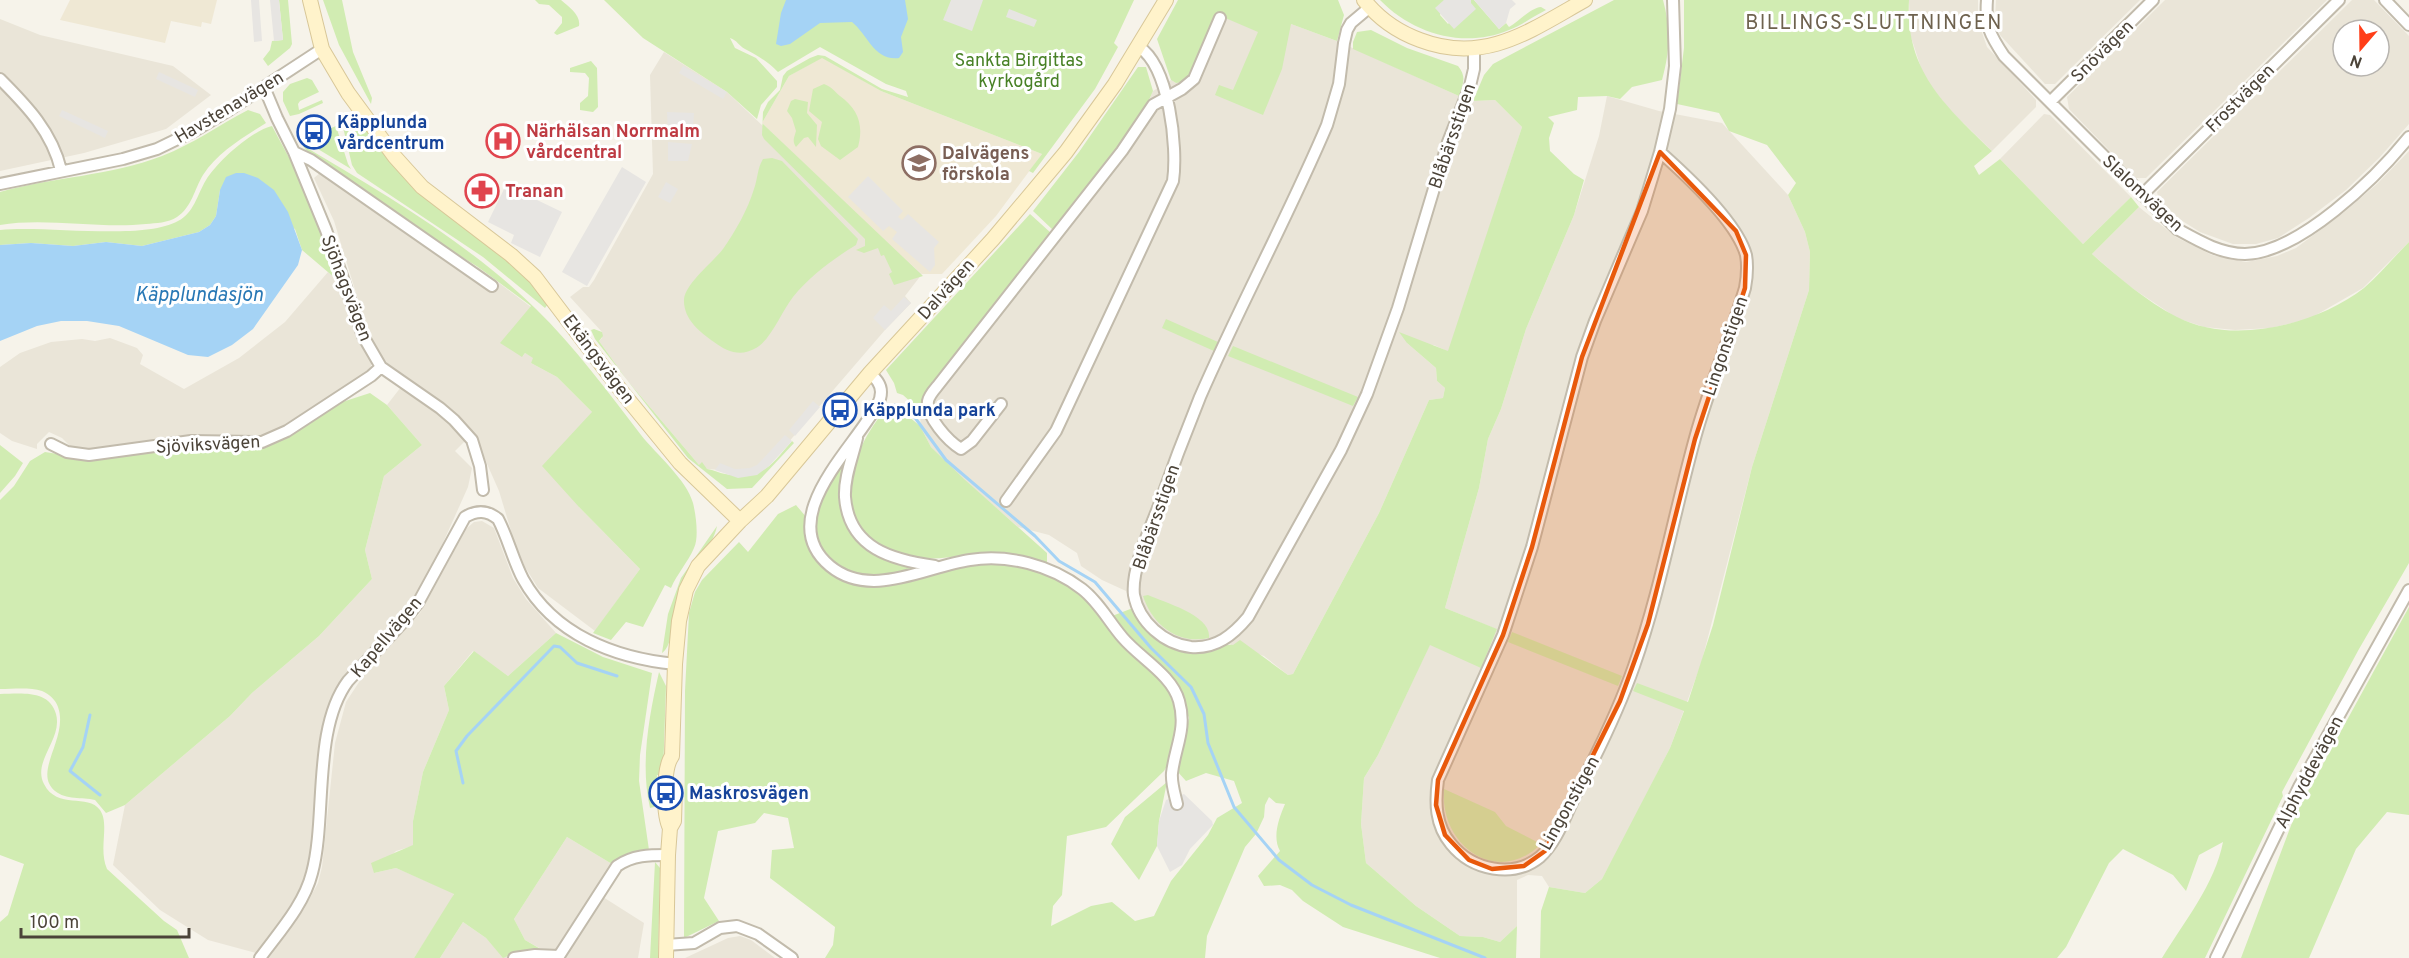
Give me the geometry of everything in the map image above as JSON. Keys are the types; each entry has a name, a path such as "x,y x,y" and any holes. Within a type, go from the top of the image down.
{"street":[{"name":"Ekängsvägen","path":"309,0 322,49 358,108 395,157 422,187 511,255 535,277 622,392 680,463 740,521"},
{"name":"Dalvägen","path":"740,521 767,496 870,374 998,233 1066,152 1139,47 1166,0"},
{"path":"1367,3 1388,23 1409,36 1443,47 1474,49 1509,40 1585,0"},
{"name":"Lingonstigen","path":"1660,152 1736,231 1746,255 1745,288 1704,407 1648,624 1620,701 1595,758 1545,851 1524,866 1515,869 1492,869 1469,861 1445,835 1436,810 1438,780 1506,627 1532,547 1582,357 1594,321 1642,211 1660,152 1670,109 1675,66 1673,0"},
{"name":"Slalomvägen","path":"1988,0 1986,17 1990,36 2004,56 2177,229 2202,243 2242,254 2263,252 2292,241 2346,201 2409,137"},
{"name":"Snövägen","path":"2051,101 2153,0"},
{"name":"Frostvägen","path":"2142,195 2339,0"},
{"path":"2385,0 2409,25"},
{"name":"Blåbärsstigen","path":"1367,3 1347,30 1339,84 1327,125 1201,395 1174,462 1140,559 1134,586 1137,606 1152,629 1175,643 1199,647 1230,637 1238,630 1248,617 1341,450 1357,418 1380,360 1448,142 1470,86 1474,49"},
{"path":"1001,404 972,441 961,448 949,442 928,411 928,399 939,384 1122,151 1153,105 1182,89 1194,79 1220,18"},
{"path":"1006,501 1056,431 1168,192 1175,168 1174,131 1166,97 1155,66 1147,52 1139,47"},
{"name":"Havstenavägen","path":"0,184 123,159 158,149 194,131 322,49"},
{"path":"0,79 43,126 61,170"},
{"name":"Sjöhagsvägen","path":"264,87 326,230 363,336 381,367 440,408 472,440 483,490"},
{"path":"294,152 311,160 492,286"},
{"name":"Sjöviksvägen","path":"51,444 68,452 89,455 191,441 262,442 287,431 381,367"},
{"path":"870,374 877,379 881,393 878,404 858,435 834,465 818,496 810,518 815,548 832,568 862,580 885,580 910,576 938,566 972,560 1007,559 1044,568 1082,589 1137,653 1170,683 1179,699 1182,732 1172,774 1177,804"},
{"path":"858,435 845,496 849,517 857,531 881,553 900,561 938,566"},
{"name":"Kapellvägen","path":"260,958 297,906 309,883 315,856 326,750 341,693 348,681 418,603 465,517 481,511 492,514 498,519 525,582 551,614 579,636 598,647 634,657 675,664"},
{"path":"740,521 698,566 682,603 675,664 672,756 676,763 675,816 670,828 668,855 666,952 694,943 720,928 737,926 758,934 792,958"},
{"name":"Alphyddevägen","path":"2216,958 2299,787 2409,590"},
{"path":"514,958 535,955 559,957 617,866 628,858 668,855"}],"highlighted area":[{"path":"1660,152 1736,231 1746,255 1745,288 1695,439 1648,624 1620,701 1545,851 1524,866 1492,869 1469,860 1445,835 1436,805 1438,780 1503,635 1532,547 1582,357"}],"shaded area":[{"path":"70,0 217,0 211,24 202,22 201,27 171,21 165,43 60,20"},
{"path":"251,0 259,0 262,41 254,42"},
{"path":"270,0 279,0 283,40 274,41"},
{"path":"951,0 983,0 972,31 943,20"},
{"path":"1444,0 1471,0 1476,9 1454,29 1435,8"},
{"path":"1474,0 1512,0 1516,4 1510,9 1506,23 1499,29"},
{"path":"1909,0 1978,0 1978,21 1987,47 2036,100 2036,107 1992,151 1949,109 1924,77 1910,34"},
{"path":"1996,0 2140,0 2055,84 2045,84 2000,35 1995,20"},
{"path":"2165,0 2327,0 2146,178 2136,178 2069,109 2067,97"},
{"path":"2352,0 2374,0 2409,36 2409,124 2380,157 2346,190 2309,218 2278,238 2256,244 2233,244 2200,232 2176,217 2159,201 2157,192 2331,21 2331,78 2391,78 2391,18 2334,18"},
{"path":"1009,9 1037,20 1034,27 1006,17"},
{"path":"1216,14 1291,24 1337,41 1459,96 1473,101 1495,100 1522,127 1449,352 1434,345 1407,343 1436,368 1437,381 1445,388 1443,398 1429,400 1379,513 1293,674 1288,675 1264,656 1229,644 1196,652 1179,650 1163,643 1147,631 1126,591 1102,580 1081,566 1077,553 1049,535 1018,527 963,479 931,447 920,426 922,402 926,394 1090,184 1145,109 1153,91 1171,80 1176,83 1190,76"},
{"path":"0,19 40,35 173,66 211,95 166,129 84,153 0,171"},
{"name":"Käpplunda park","path":"664,52 727,92 922,274 905,296 911,303 762,473 707,469 699,465 627,380 599,341 602,338 602,332 570,297 583,287 589,287 594,280 653,174 650,75"},
{"name":"Dalvägens förskola","path":"822,57 881,91 1042,154 996,216 942,274 922,274 881,238 762,123 789,76"},
{"path":"683,66 727,92 723,99 679,73"},
{"path":"159,72 198,90 195,97 156,79"},
{"path":"1607,96 1659,111 1722,123 1788,195 1805,232 1810,252 1809,290 1752,467 1701,664 1670,748 1618,850 1602,879 1585,893 1549,887 1542,876 1528,875 1517,880 1517,926 1500,942 1483,937 1460,936 1416,906 1366,863 1361,824 1364,778 1378,755 1430,644 1496,629 1445,608 1479,488 1488,439 1501,409 1526,329 1574,215 1599,136"},
{"path":"62,110 108,131 105,138 59,116"},
{"path":"667,112 694,113 693,129 668,131"},
{"path":"2044,114 2050,115 2131,197 2083,244 2000,159"},
{"path":"668,142 692,144 688,161 668,161"},
{"path":"2409,151 2409,242 2363,288 2309,319 2271,328 2235,330 2204,327 2177,318 2129,286 2092,254 2139,207 2176,237 2212,255 2246,262 2277,256 2296,248 2343,213 2377,184"},
{"path":"622,167 646,182 587,286 562,272"},
{"path":"322,171 472,275 478,267 531,307 523,356 525,353 534,358 531,363 557,377 592,412 579,507 640,569 595,631 538,588 525,567 515,544 499,491 473,432 451,410 392,368 381,357 370,339 334,221 314,178"},
{"path":"868,176 903,211 898,217 902,220 908,214 939,242 934,248 935,265 930,272 892,239 897,232 889,226 883,231 848,197"},
{"path":"666,182 678,189 670,203 658,197"},
{"path":"506,185 562,212 540,257 511,243 514,235 488,222"},
{"path":"328,272 342,284 355,330 372,359 371,366 368,372 268,435 231,438 187,436 93,449 71,447 62,438 49,432 37,444 37,449 12,441 0,433 0,367 20,353 51,342 82,339 95,341 110,338 137,348 143,355 140,364 184,389 239,358 285,322"},
{"path":"904,297 911,303 885,330 873,318 884,305 891,311"},
{"path":"401,387 442,416 465,441 455,451 472,468 468,487 437,556 406,610 338,686 320,749 311,858 299,890 287,911 256,953 208,940 160,910 113,865 125,805 230,716 252,693 319,636 372,579 365,550 384,476 422,445 387,405"},
{"path":"813,401 820,407 795,436 789,430"},
{"path":"785,435 792,441 769,466 757,475 738,478 715,470 720,463 735,469 757,465"},
{"path":"482,521 494,528 513,578 526,599 556,633 508,676 473,651 444,686 449,710 423,772 413,821 413,846 396,851 374,873 396,868 454,893 451,901 414,958 269,958 304,909 318,883 322,867 335,743 346,702 365,673 420,613 466,529 474,522"},
{"path":"1184,794 1212,821 1213,825 1190,849 1182,865 1170,872 1157,846 1159,821 1166,800"},
{"path":"567,837 612,864 603,897 644,923 638,958 440,958 463,922 486,938 503,957 520,951 543,950 525,940 514,919"},
{"path":"740,936 751,940 775,958 685,958 728,938"}],"green space":[{"path":"279,0 288,0 292,44 268,66 263,59 270,50 272,41 283,40"},
{"path":"323,0 342,0 353,52 372,98 371,104 339,45"},
{"path":"535,0 561,0 576,15 579,26 557,35 554,33 562,23 562,17 549,5 539,4"},
{"name":"Sankta Birgittas kyrkogård","path":"604,0 1134,0 1114,43 1118,47 1095,89 1033,173 1029,171 1042,154 881,91 822,58 789,76 763,122 763,112 768,102 780,90 783,76 787,71 818,55 825,56 882,89 908,97 906,91 886,84 820,47 778,72 730,38 735,48 756,58 777,81 777,87 761,105 757,119 727,92 643,38"},
{"path":"1178,0 1338,0 1344,15 1337,41 1291,24 1282,69 1263,115 1215,95 1219,85 1233,90 1258,32 1216,14 1190,76 1184,82 1176,83 1171,80 1157,39"},
{"path":"1380,0 1444,0 1440,15 1448,24 1471,0 1474,0 1499,29 1506,23 1509,27 1537,8 1541,7 1546,10 1514,28 1492,36 1457,38 1440,35 1408,22"},
{"path":"1614,0 1663,0 1669,40 1667,59 1662,80 1632,87 1620,99 1607,96 1578,97 1577,110 1548,117 1554,123 1549,138 1550,151 1574,174 1584,180 1574,215 1526,329 1501,409 1488,439 1479,488 1445,608 1497,629 1481,668 1430,645 1378,755 1364,778 1361,824 1366,863 1416,906 1460,936 1483,937 1500,942 1517,926 1516,958 1440,958 1343,927 1303,901 1292,890 1280,885 1264,886 1258,876 1280,851 1276,834 1285,804 1276,803 1269,797 1265,805 1264,817 1256,834 1245,847 1207,936 1205,958 825,958 833,945 835,927 770,878 772,850 794,848 788,818 764,813 755,823 718,831 704,898 719,921 684,938 685,691 689,613 695,592 702,580 739,542 748,552 778,514 796,505 807,518 808,540 814,557 825,569 843,579 863,585 970,564 1010,563 1061,580 1080,592 1093,605 1131,654 1169,689 1175,700 1177,735 1169,763 1164,771 1106,827 1067,836 1062,895 1053,906 1051,926 1091,906 1112,902 1135,921 1154,916 1171,881 1208,835 1217,818 1242,803 1234,781 1206,773 1186,781 1177,771 1189,718 1172,676 1144,654 1112,616 1133,608 1154,635 1162,642 1182,651 1206,651 1233,645 1240,640 1288,675 1293,674 1379,513 1429,400 1443,398 1445,388 1437,381 1436,368 1407,343 1399,332 1448,351 1522,127 1495,100 1473,101 1484,75 1493,64"},
{"path":"1684,0 1909,0 1909,25 1921,67 1944,102 1992,151 1974,166 1979,175 2000,159 2083,244 2131,197 2139,207 2092,254 2154,304 2199,326 2223,330 2248,330 2299,321 2322,312 2364,288 2409,242 2409,563 2359,649 2282,792 2283,796 2205,958 2162,958 2206,888 2223,842 2199,855 2186,891 2173,875 2123,849 2109,863 2066,947 2057,958 1540,958 1541,911 1549,887 1585,893 1602,879 1670,748 1684,711 1633,691 1637,683 1688,702 1713,625 1752,467 1809,290 1810,252 1805,232 1788,195 1796,183 1767,145 1729,131 1719,113 1677,104 1684,48"},
{"path":"1371,30 1407,48 1458,66 1463,77 1459,96 1353,49 1357,32"},
{"path":"591,61 597,68 598,107 593,112 580,110 580,103 588,96 589,78 585,73 570,72 570,68"},
{"path":"1138,67 1146,67 1153,91 1144,110 1108,164 1053,230 1033,211 1079,152"},
{"path":"307,78 312,80 319,92 300,101 299,110 322,100 323,103 290,116 283,101 283,92 290,84"},
{"path":"824,84 851,106 860,125 858,147 840,160 821,146 818,139 822,122 809,111 813,89"},
{"path":"795,99 808,102 807,113 817,125 816,147 808,137 796,147 795,145 796,131 787,111 791,101"},
{"path":"248,110 260,114 266,123 216,159 203,175 186,208 173,219 166,222 128,225 35,222 0,225 0,192 142,163 184,146"},
{"path":"358,121 403,174 527,277 548,304 545,308 483,257 357,173 352,165 342,123"},
{"path":"763,123 923,276 894,285 889,274 892,272 878,248 864,253 856,250 865,246 865,239 764,139"},
{"path":"272,126 301,180 342,284 302,250 295,229 220,190 216,216 210,225 199,232 142,246 106,242 73,246 31,243 0,245 0,230 141,230 162,227 178,221 192,208 206,180 226,156 254,134"},
{"path":"336,126 348,164 351,169 303,140"},
{"path":"302,145 424,220 510,285 536,309 591,370 641,435 684,485 693,503 696,544 671,588 665,585 643,627 626,622 611,640 593,633 640,569 542,466 592,412 557,377 531,363 533,358 525,353 522,357 500,343 531,306 478,267 389,212 312,157"},
{"path":"772,158 782,161 858,239 856,245 822,268 800,289 761,344 750,351 740,353 729,351 709,338 689,319 684,299 689,286 723,249 736,228 751,197 763,159"},
{"path":"1030,214 1051,233 926,394 922,412 903,395 897,393 886,370"},
{"path":"1166,319 1218,342 1214,351 1162,328"},
{"path":"591,330 602,332 603,336 599,341 627,379 595,339"},
{"path":"1233,346 1358,397 1353,406 1228,356"},
{"path":"628,381 699,465 702,462 707,469 738,476 757,473 771,464 792,441 794,443 752,488 727,489 688,458"},
{"path":"370,393 387,405 422,445 384,476 365,550 372,579 319,636 252,693 230,716 125,805 106,813 95,800 69,797 55,791 49,783 47,774 59,731 60,719 57,704 52,697 42,691 0,689 0,500 14,486 30,461 45,452 77,457 197,444 251,447 264,445 333,405"},
{"path":"887,407 902,411 920,426 931,447 1047,553 1047,565 988,555 926,559 905,557 889,552 870,539 856,520 851,503 850,486 859,452"},
{"path":"0,445 23,463 0,493"},
{"path":"852,445 846,468 855,533 919,566 889,575 857,574 835,564 820,546 814,523 816,510 827,485"},
{"path":"717,526 710,543 678,596 671,636 662,653 668,614 681,578"},
{"path":"1148,595 1196,616 1208,630 1209,638 1186,638 1167,630 1147,606 1143,596"},
{"path":"2409,607 2409,815 2387,812 2356,849 2309,958 2241,958 2295,815"},
{"path":"1512,632 1622,676 1618,686 1508,642"},
{"path":"556,633 603,657 652,673 640,755 639,781 649,850 628,853 612,864 567,837 514,919 525,940 544,951 520,951 503,958 486,938 463,922 440,958 414,958 454,894 396,868 374,873 371,863 413,845 413,821 423,772 449,710 444,686 474,651 508,676"},
{"path":"659,672 666,686 663,775 657,775 658,806 650,808 646,774 647,740"},
{"path":"0,694 33,695 47,700 52,706 57,723 42,767 41,775 44,784 57,797 88,802 100,810 104,823 104,853 107,869 177,930 189,958 0,958 0,922 8,915 24,864 0,855"},
{"path":"1167,782 1159,821 1157,846 1139,880 1111,844 1125,817"},
{"path":"1444,789 1495,812 1506,826 1541,844 1524,857 1506,862 1489,860 1474,854 1461,842 1451,827 1445,809"},
{"path":"655,862 660,868 658,958 650,958"}],"water":[{"path":"786,0 905,0 908,19 901,37 903,52 899,58 883,55 872,46 852,22 820,23 790,44 781,46 776,44 781,13"},
{"name":"Käpplundasjön","path":"236,173 258,178 274,190 288,212 302,250 298,265 253,329 232,345 208,357 188,355 119,326 87,321 61,321 37,326 0,341 0,245 31,243 73,246 106,242 142,246 199,232 210,225 216,216 220,190 226,177"}],"waterway":[{"path":"895,405 905,409 916,419 946,460 1035,536 1059,561 1095,582 1151,648 1191,687 1204,714 1208,743 1234,807 1279,860 1312,885 1351,905 1485,958"},
{"path":"463,783 456,751 467,736 554,646 560,647 577,663 617,676"},
{"path":"90,715 83,747 70,771 100,795"}],"place":[{"name":"Käpplunda vårdcentrum","path":"314,132"},
{"name":"Närhälsan Norrmalm vårdcentral","path":"503,141"},
{"name":"Dalvägens förskola","path":"919,163"},
{"name":"Tranan","path":"482,191"},
{"name":"Käpplunda park","path":"840,410"},
{"name":"Maskrosvägen","path":"666,793"}],"district":[{"name":"BILLINGS-SLUTTNINGEN","path":"1874,22"}]}
